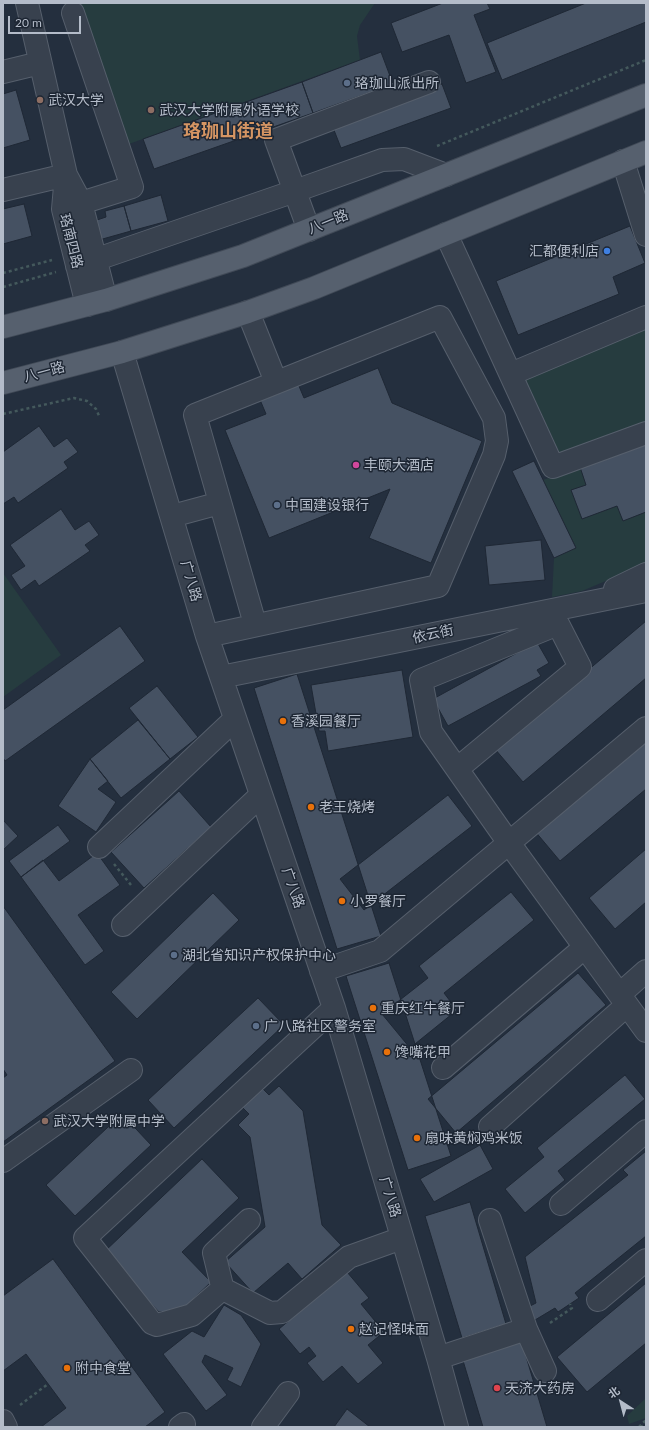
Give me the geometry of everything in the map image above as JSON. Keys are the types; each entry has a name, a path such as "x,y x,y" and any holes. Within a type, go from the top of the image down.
{"main road":[{"name":"八一路","path":"3,327 97,303 243,256 646,95"},
{"name":"八一路","path":"3,383 122,352 248,312 314,288 646,152"}],"street":[{"name":"珞南四路","path":"28,3 40,63 66,175 81,203 87,263 97,303"},
{"path":"73,13 132,187 81,203"},
{"path":"3,72 40,63"},
{"path":"309,230 276,140 429,82"},
{"path":"87,263 295,191 368,164 392,158 404,159 446,175"},
{"path":"623,161 646,235"},
{"name":"珞南四路","path":"66,175 63,209 87,263"},
{"path":"3,190 66,175"},
{"path":"446,234 553,467 646,433"},
{"path":"248,312 276,382"},
{"path":"207,636 255,624 438,586 494,455 497,442 494,418 440,317 195,414 255,624"},
{"path":"511,374 646,317"},
{"name":"广八路","path":"122,352 207,636 334,1008 438,1358 456,1427"},
{"path":"172,516 220,503"},
{"path":"588,602 646,574"},
{"name":"依云街","path":"221,677 646,591"},
{"path":"457,769 580,667 558,624 421,680 431,732 457,769 509,843 646,1031"},
{"path":"99,847 235,719"},
{"path":"321,971 380,951 646,728"},
{"path":"123,925 261,795"},
{"path":"443,1068 585,947"},
{"path":"490,1127 623,1000 646,971"},
{"path":"223,1290 192,1315 154,1325 85,1238 334,1008"},
{"path":"3,1161 131,1070"},
{"path":"561,1204 646,1131"},
{"path":"223,1290 214,1253 249,1220"},
{"path":"490,1220 526,1329 545,1371"},
{"path":"223,1290 270,1313 278,1313 287,1310 349,1257 402,1238"},
{"path":"598,1300 646,1260"},
{"path":"438,1358 526,1329"},
{"path":"263,1427 288,1393"},
{"path":"6,1427 9,1414"}],"path":[{"path":"404,159 646,60"},
{"path":"3,273 55,259"},
{"path":"3,287 87,263"},
{"path":"3,414 74,398 87,401 96,409 100,418"},
{"path":"99,847 146,903"},
{"path":"553,1321 572,1308 570,1304"},
{"path":"9,1414 48,1384"},
{"path":"639,1427 646,1420"},
{"path":"639,1427 646,1425"}],"green space":[{"name":"武汉大学附属外语学校","path":"79,3 375,3 360,25 357,36 360,60 129,144"},
{"path":"646,325 646,423 560,454 524,376"},
{"path":"580,467 586,485 571,490 582,519 617,506 623,521 646,512 646,564 582,591 552,597 554,558 576,547 543,480"},
{"path":"3,573 61,655 3,697"},
{"path":"646,1398 646,1418 629,1424 627,1416"}],"building":[{"path":"443,3 487,3 490,9 474,15 496,72 466,83 449,35 402,52 391,23"},
{"path":"586,3 646,3 646,22 502,80 487,43"},
{"name":"珞珈山派出所","path":"381,52 393,84 313,113 302,82"},
{"path":"302,82 313,113 154,169 143,139"},
{"path":"442,84 451,108 341,148 332,125"},
{"path":"16,90 30,140 3,148 3,94"},
{"path":"161,195 168,221 131,231 124,206"},
{"path":"24,204 32,236 3,244 3,209"},
{"path":"124,206 131,231 99,240 94,221 106,217 105,211"},
{"path":"630,226 645,263 613,277 619,294 518,335 496,281"},
{"name":"丰颐大酒店","path":"378,368 392,403 482,441 431,563 369,538 390,489 269,538 225,430 266,414 258,395 296,379 304,398"},
{"path":"39,426 54,447 67,438 78,452 64,462 68,468 18,503 14,497 3,504 3,452"},
{"path":"646,442 646,512 623,521 617,506 582,519 571,490 586,485 580,467"},
{"path":"534,461 576,548 554,558 512,471"},
{"path":"61,509 75,530 89,521 99,535 85,545 90,551 39,586 35,580 21,590 11,575 25,566 10,545"},
{"path":"541,540 545,580 489,585 485,546"},
{"path":"646,621 646,678 523,782 495,749"},
{"path":"120,626 145,661 5,761 3,758 3,710"},
{"path":"537,642 549,663 537,670 541,676 448,726 433,699"},
{"path":"402,670 413,737 328,751 325,731 319,731 311,685"},
{"path":"297,674 381,936 337,949 254,688"},
{"path":"157,686 198,737 170,759 129,708"},
{"path":"138,720 170,759 121,798 90,759"},
{"path":"646,738 646,789 560,861 534,830"},
{"path":"90,759 108,781 98,789 116,802 96,832 58,806"},
{"path":"179,791 211,827 144,888 111,852"},
{"path":"448,795 472,826 364,910 340,879"},
{"path":"3,820 18,836 3,850"},
{"path":"58,825 70,841 21,877 9,861"},
{"path":"646,849 646,902 615,929 589,898"},
{"path":"97,853 120,885 78,915 104,951 85,965 21,877 43,860 59,881"},
{"path":"511,892 534,920 444,993 457,1010 410,1048 382,1014 428,978 419,966"},
{"path":"213,893 239,920 137,1019 111,992"},
{"path":"3,906 115,1061 3,1142 3,1078 7,1075 3,1069"},
{"path":"389,963 451,1156 408,1170 346,976"},
{"path":"578,973 606,1005 456,1133 428,1099"},
{"path":"258,998 284,1025 174,1128 148,1100"},
{"path":"625,1075 645,1099 558,1171 565,1180 525,1213 505,1189 544,1157 537,1148"},
{"path":"259,1085 269,1095 279,1086 303,1111 322,1225 341,1245 302,1279 288,1263 253,1293 225,1262 265,1227 250,1137 238,1125 249,1114 239,1104"},
{"path":"122,1114 151,1145 75,1216 46,1185"},
{"path":"480,1145 493,1169 434,1202 420,1179"},
{"path":"646,1151 646,1236 575,1293 579,1298 558,1312 555,1308 530,1323 524,1309 536,1303 525,1257 628,1175 623,1170"},
{"path":"202,1159 239,1198 182,1252 211,1282 182,1310 159,1312 103,1253"},
{"path":"470,1202 506,1324 462,1338 425,1216"},
{"path":"53,1259 165,1412 145,1427 41,1427 66,1408 26,1354 3,1371 3,1296"},
{"path":"347,1272 369,1298 361,1304 384,1332 368,1345 383,1363 358,1384 342,1366 323,1382 307,1363 316,1356 309,1347 300,1354 279,1329"},
{"path":"646,1283 646,1343 587,1392 557,1357"},
{"path":"224,1305 241,1315 261,1344 241,1387 227,1380 233,1368 205,1355 202,1362 227,1395 206,1411 163,1354 192,1331 204,1337"},
{"path":"520,1336 547,1427 483,1427 461,1354"},
{"path":"347,1409 370,1427 334,1427"}],"place":[{"name":"珞珈山派出所","path":"347,83"},
{"name":"武汉大学","path":"40,100"},
{"name":"武汉大学附属外语学校","path":"151,110"},
{"name":"汇都便利店","path":"607,251"},
{"name":"丰颐大酒店","path":"356,465"},
{"name":"中国建设银行","path":"277,505"},
{"name":"香溪园餐厅","path":"283,721"},
{"name":"老王烧烤","path":"311,807"},
{"name":"小罗餐厅","path":"342,901"},
{"name":"湖北省知识产权保护中心","path":"174,955"},
{"name":"重庆红牛餐厅","path":"373,1008"},
{"name":"广八路社区警务室","path":"256,1026"},
{"name":"馋嘴花甲","path":"387,1052"},
{"name":"武汉大学附属中学","path":"45,1121"},
{"name":"扇味黄焖鸡米饭","path":"417,1138"},
{"name":"赵记怪味面","path":"351,1329"},
{"name":"附中食堂","path":"67,1368"},
{"name":"天济大药房","path":"497,1388"}],"district":[{"name":"珞珈山街道","path":"228,131"}]}
